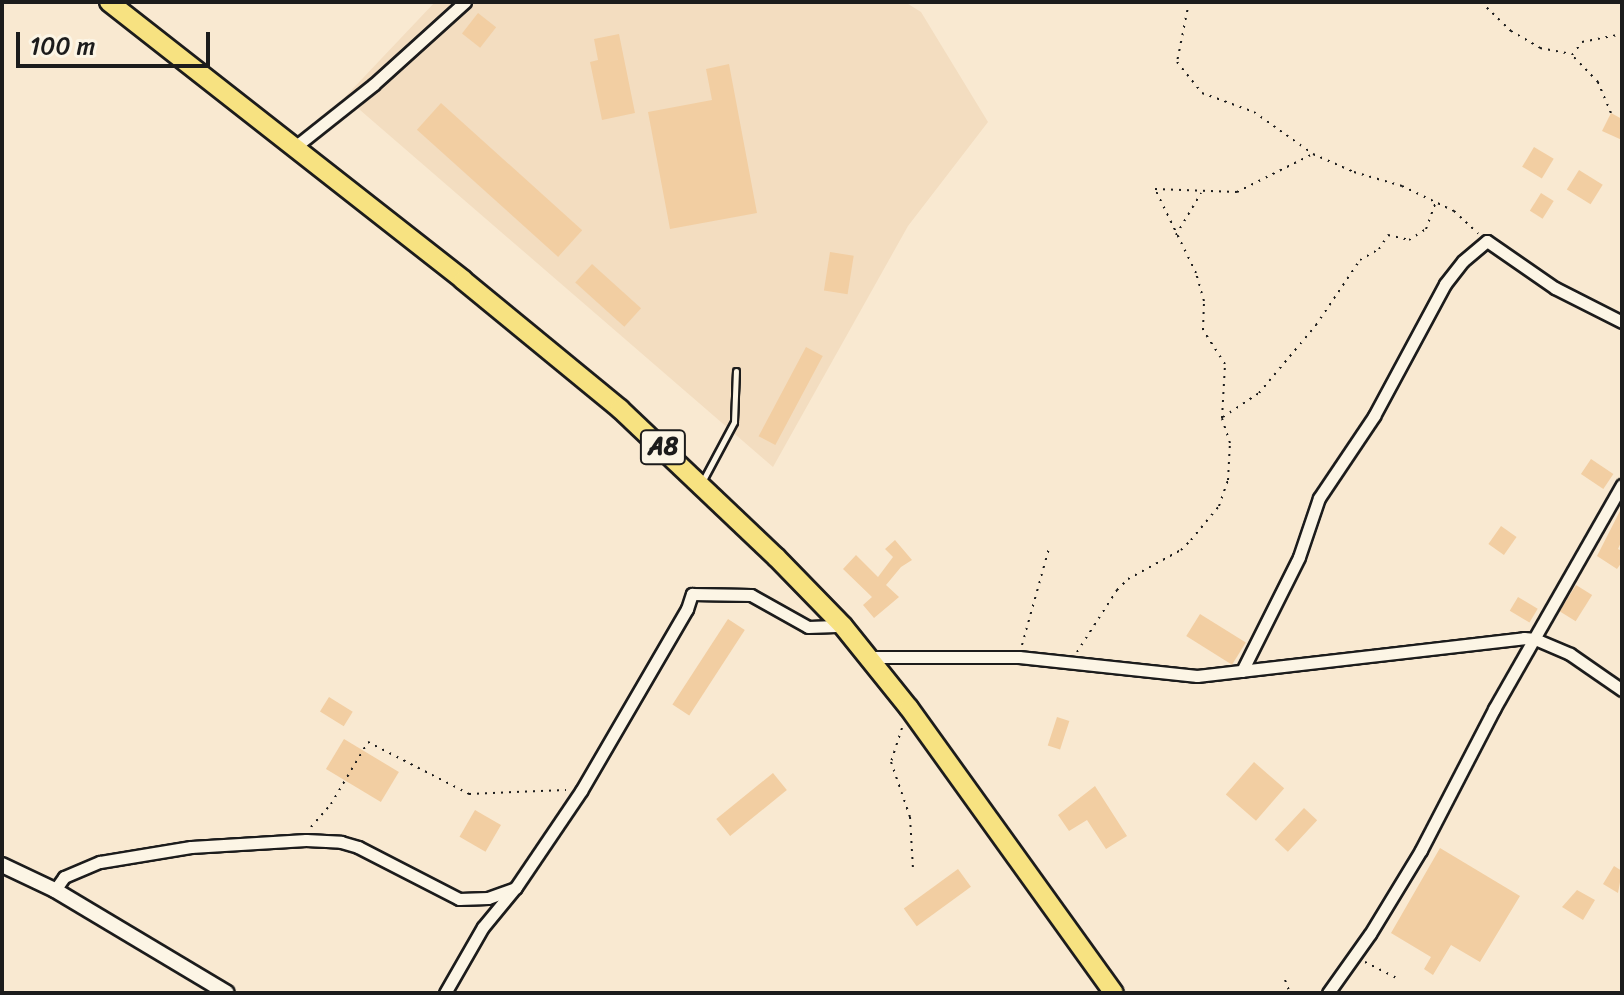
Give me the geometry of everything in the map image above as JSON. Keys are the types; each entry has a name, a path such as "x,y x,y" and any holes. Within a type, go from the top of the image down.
{"main road":[{"name":"A8","path":"109,2 609,400 701,483 843,626 909,708 1114,993"}],"street":[{"path":"295,147 382,77 465,2"},
{"path":"1242,671 1299,557 1319,498 1374,416 1450,275 1487,241 1555,288 1622,322"},
{"path":"1328,993 1421,850 1494,709 1622,485"},
{"path":"445,993 483,927 516,887 581,791 687,609 692,594 751,595 808,627 843,626"},
{"path":"867,656 1019,657 1197,676 1535,639 1570,654 1622,690"},
{"path":"55,890 64,877 100,862 191,847 306,840 341,842 358,847 459,899 488,898 516,887"},
{"path":"2,865 55,890 227,993"}],"lane":[{"path":"701,483 734,422 736,371"}],"path":[{"path":"1189,2 1177,62 1202,93 1254,112 1313,154 1354,172 1402,186 1454,211 1487,241"},
{"path":"1481,2 1511,31 1540,48 1572,55 1598,82 1611,113"},
{"path":"1572,55 1582,42 1622,34"},
{"path":"1070,663 1098,614 1117,590 1128,579 1181,550 1219,506 1230,466 1230,443 1222,418 1225,364 1203,330 1204,301 1196,273 1155,189 1237,192 1313,154"},
{"path":"1176,235 1201,192"},
{"path":"1222,418 1259,393 1316,325 1360,260 1379,249 1388,235 1409,240 1426,229 1436,202"},
{"path":"1019,657 1049,548"},
{"path":"909,708 891,762 910,817 913,869"},
{"path":"306,840 368,742 469,794 581,791"},
{"path":"1353,956 1400,980"},
{"path":"1285,980 1290,993"}],"shaded area":[{"path":"435,2 905,2 921,12 988,122 908,226 773,467 345,97"}],"building":[{"path":"478,13 496,27 480,48 462,33"},
{"path":"619,34 635,113 602,120 590,62 598,60 594,39"},
{"path":"729,64 757,213 670,229 648,112 712,100 706,69"},
{"path":"441,103 582,230 558,257 417,130"},
{"path":"1611,113 1622,119 1622,140 1602,131"},
{"path":"1534,147 1554,159 1542,179 1522,167"},
{"path":"1579,170 1603,185 1591,204 1567,190"},
{"path":"1541,193 1554,201 1543,219 1530,211"},
{"path":"830,252 854,256 848,294 824,291"},
{"path":"592,264 641,308 624,327 575,283"},
{"path":"806,347 823,356 775,445 759,436"},
{"path":"1591,459 1613,474 1603,489 1581,474"},
{"path":"1622,507 1622,540 1618,549 1622,551 1622,562 1617,569 1597,556"},
{"path":"1501,526 1517,537 1504,555 1488,544"},
{"path":"895,540 912,560 901,567 886,585 899,597 874,618 863,605 872,597 843,569 856,555 878,577 893,557 885,549"},
{"path":"1576,585 1592,595 1576,621 1560,611"},
{"path":"1518,597 1538,609 1529,623 1510,611"},
{"path":"1200,614 1246,643 1232,665 1186,636"},
{"path":"728,619 745,630 689,715 672,705"},
{"path":"329,697 353,712 344,726 320,711"},
{"path":"1057,717 1069,721 1060,750 1048,746"},
{"path":"344,739 399,772 381,802 326,769"},
{"path":"1254,762 1284,788 1256,821 1226,794"},
{"path":"773,773 787,790 730,836 716,819"},
{"path":"1095,786 1127,836 1106,849 1087,820 1069,831 1058,815"},
{"path":"1304,808 1317,820 1288,852 1275,839"},
{"path":"475,810 501,825 485,852 460,837"},
{"path":"1440,848 1520,896 1480,962 1451,945 1433,975 1424,969 1431,957 1391,933"},
{"path":"1614,866 1622,871 1618,893 1603,884"},
{"path":"958,869 971,887 917,926 904,908"},
{"path":"1577,890 1595,900 1583,920 1562,907"}]}
